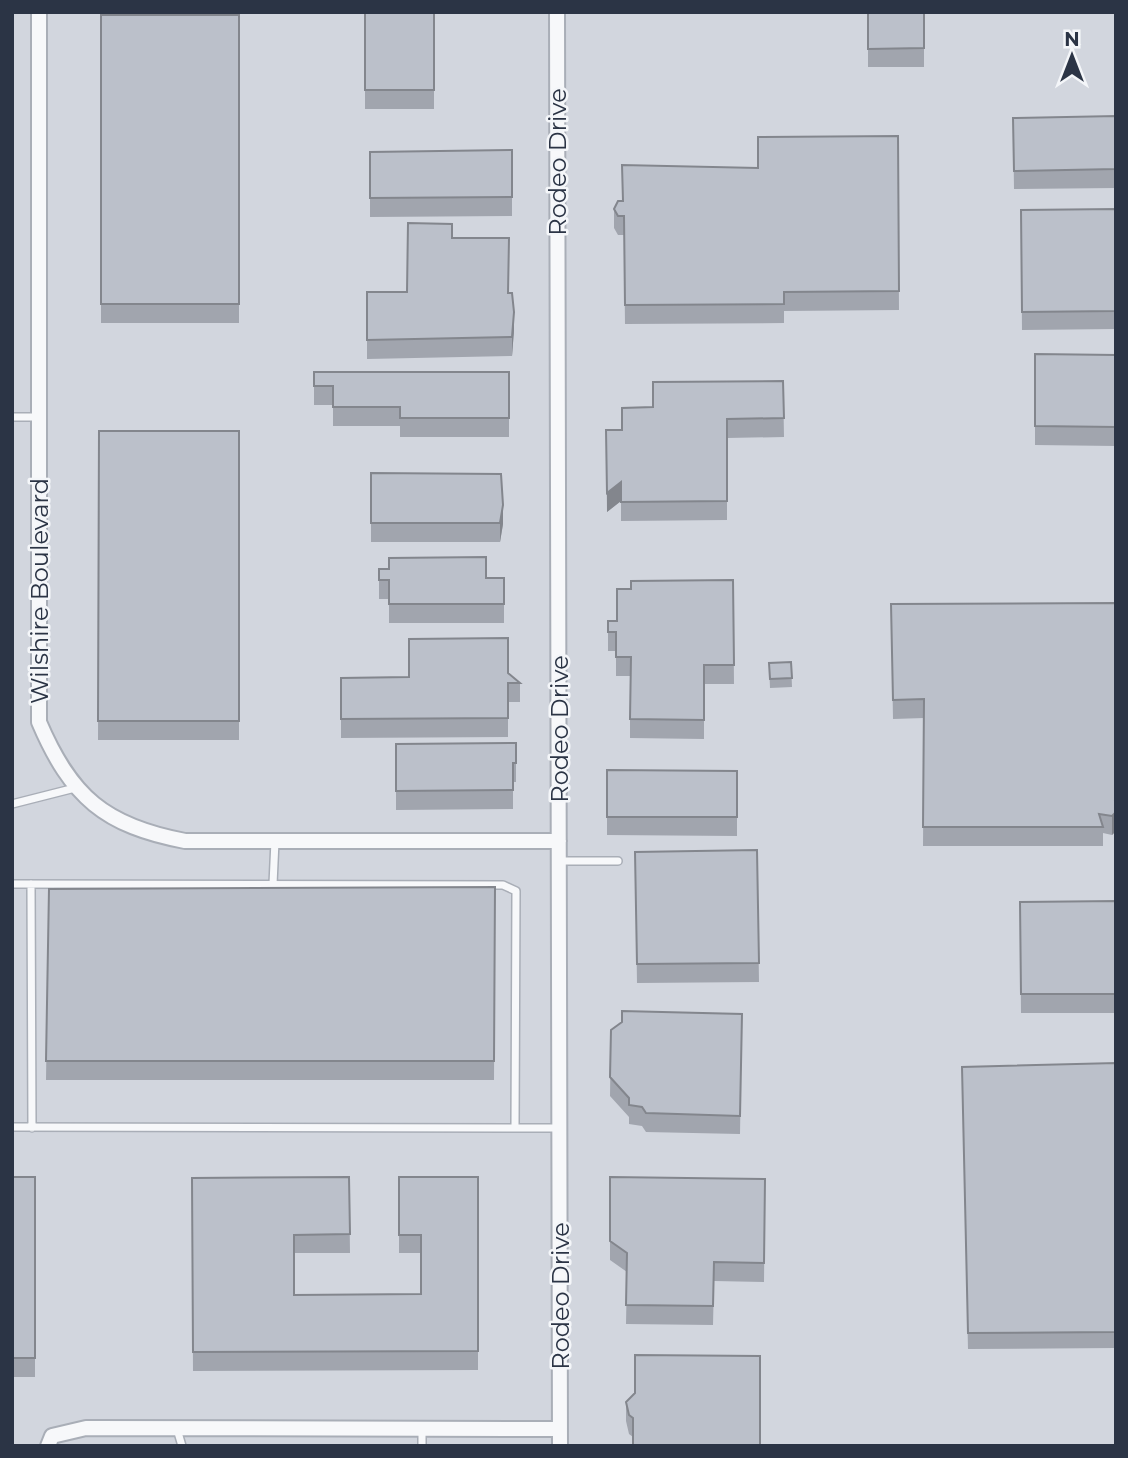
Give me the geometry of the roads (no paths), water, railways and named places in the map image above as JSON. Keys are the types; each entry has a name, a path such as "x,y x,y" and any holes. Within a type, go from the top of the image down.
{"street":[{"name":"Wilshire Boulevard","path":"39,12 39,722 54,758 75,789 103,812 148,834 185,841 559,841"},
{"name":"Rodeo Drive","path":"557,12 561,1446"},
{"path":"48,1446 51,1436 86,1428 561,1429"}],"lane":[{"path":"12,417 39,417"},
{"path":"12,804 75,789"},
{"path":"272,884 275,841"},
{"path":"559,861 618,861"},
{"path":"12,884 503,885 516,891 515,1128"},
{"path":"31,884 32,1128"},
{"path":"12,1127 559,1128"},
{"path":"177,1428 182,1446"},
{"path":"422,1429 422,1446"}]}
